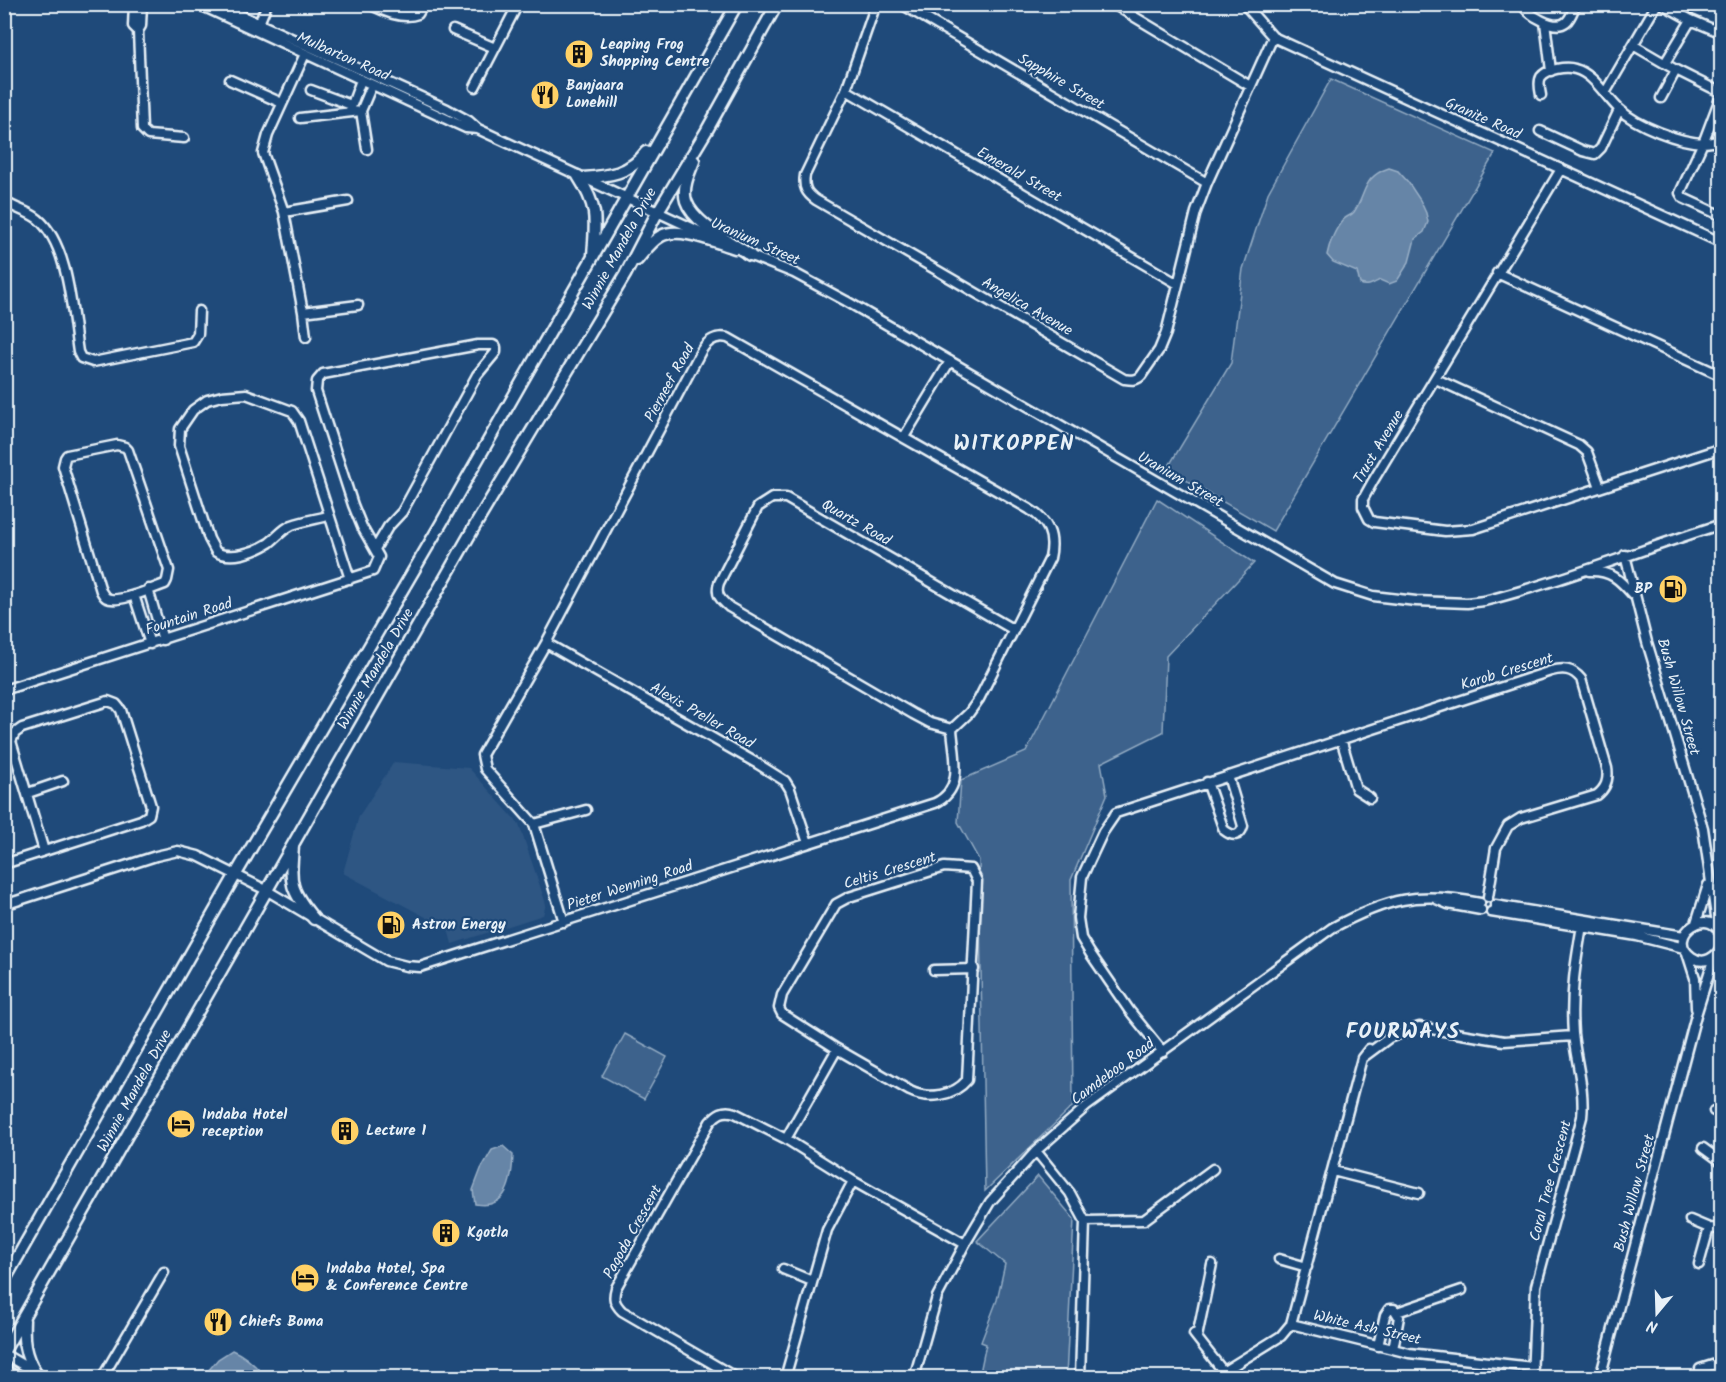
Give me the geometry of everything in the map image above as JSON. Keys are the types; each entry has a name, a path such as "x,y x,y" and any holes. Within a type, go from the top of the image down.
{"main road":[{"name":"Winnie Mandela Drive","path":"4,1281 236,874 442,522 736,4"},
{"name":"Winnie Mandela Drive","path":"4,1353 473,529 625,275 657,213 707,130 777,4"},
{"path":"592,258 595,209 580,177 610,176 629,168 642,158 667,124"},
{"path":"707,130 690,171 686,200 694,214 704,223 750,255"},
{"path":"625,275 655,240 670,233 686,234 735,248"},
{"path":"293,843 290,879 299,902 314,919"},
{"path":"24,1316 25,1354 40,1375"}],"street":[{"path":"134,4 133,26 138,31"},
{"path":"142,4 141,26 138,31 141,129 148,135 184,138"},
{"name":"Mulbarton Road","path":"198,4 447,109 469,121 478,129 657,213"},
{"name":"Mulbarton Road","path":"216,4 305,54 466,128 478,129"},
{"path":"257,27 267,4"},
{"path":"369,4 396,15 409,17 418,14 424,4"},
{"path":"475,87 518,4"},
{"name":"Angelica Avenue","path":"876,4 846,90 806,175 805,189 816,200 1124,379 1130,380 1141,376 1159,350 1174,308 1193,222 1207,183 1274,37"},
{"name":"Sapphire Street","path":"901,4 1207,183"},
{"path":"1113,4 1250,86"},
{"name":"Granite Road","path":"1244,4 1256,20 1274,37 1722,243"},
{"path":"1522,4 1530,14 1545,22 1563,24 1569,19 1576,4"},
{"path":"1605,93 1657,4"},
{"path":"1668,6 1691,20 1722,33"},
{"path":"1665,63 1691,20"},
{"path":"1545,22 1551,71"},
{"path":"453,30 495,48"},
{"path":"1634,45 1676,70 1722,93 1680,193 1683,198 1722,216"},
{"path":"305,54 268,135 263,153 284,212 306,337"},
{"path":"1541,95 1540,78 1551,71 1567,67 1579,70 1605,93 1619,110 1653,129 1673,137 1702,143 1717,141 1722,146"},
{"path":"1661,98 1676,70"},
{"path":"230,80 282,103"},
{"path":"350,109 362,80"},
{"path":"367,149 361,111 372,85"},
{"path":"311,90 350,109 361,111"},
{"name":"Emerald Street","path":"846,90 1178,284"},
{"path":"300,118 350,109"},
{"path":"1540,131 1583,151 1595,154 1601,148 1619,110"},
{"name":"Trust Avenue","path":"1561,169 1363,499 1363,507 1369,519 1383,524 1445,531 1473,529 1722,448"},
{"path":"4,201 37,219 49,231 59,249 64,264 78,352 85,361 93,363 193,342 198,334 199,311"},
{"path":"284,212 348,201"},
{"name":"Uranium Street","path":"657,213 794,273 846,301 1225,522 1343,588 1373,596 1416,601 1467,603 1495,599 1722,524"},
{"path":"1497,273 1722,376"},
{"path":"303,312 358,305"},
{"name":"Pierneef Road","path":"564,922 534,824 485,769 482,755 546,642 701,351 713,339 723,336 728,338 904,437 1039,516 1046,523 1053,540 1050,558 974,707 952,729"},
{"path":"478,345 493,345 496,347 496,352 473,383 402,513 388,528 375,549 353,505 316,391 317,381 323,374 478,345"},
{"path":"904,437 950,362"},
{"path":"1436,379 1579,445 1587,452 1600,487"},
{"path":"328,516 292,525 268,543 254,549 228,556 216,552 209,539 179,446 180,429 200,404 222,396 246,394 292,411 299,421 350,579"},
{"path":"117,445 128,450 169,570 165,584 134,595 111,600 101,591 63,471 64,458 67,456 117,445"},
{"name":"Quartz Road","path":"952,729 930,723 913,714 729,607 719,597 717,589 719,583 758,507 772,498 780,497 796,504 1014,630"},
{"name":"Fountain Road","path":"4,690 373,571 379,557 375,549"},
{"name":"Bush Willow Street","path":"1625,555 1703,828 1709,882 1721,935"},
{"path":"1582,572 1597,571 1615,575 1636,597"},
{"path":"148,589 163,640"},
{"path":"134,595 150,644"},
{"name":"Alexis Preller Road","path":"546,642 785,781 790,789 808,843"},
{"name":"Karob Crescent","path":"1162,1052 1129,1010 1081,938 1078,918 1081,885 1093,851 1116,813 1551,671 1567,669 1581,679 1607,768 1608,781 1597,795 1521,818 1508,826 1496,848 1488,897"},
{"path":"4,864 141,820 149,815 151,806 121,710 116,704 108,701 22,728 15,733 11,741 44,851"},
{"name":"Pieter Wenning Road","path":"4,905 178,851 198,856 236,874 386,961 414,967 427,965 945,798 956,782 952,729"},
{"path":"1341,740 1356,789 1370,798"},
{"path":"1207,782 1224,830 1233,836 1237,835 1243,826 1228,776"},
{"path":"28,793 63,781"},
{"path":"534,824 586,810"},
{"name":"Celtis Crescent","path":"944,867 971,869 977,881 974,969 967,1080 962,1086 939,1095 922,1096 910,1091 837,1049 782,1014 779,1008 782,995 831,910 842,900 944,867"},
{"name":"Bush Willow Street","path":"1696,923 1709,882"},
{"name":"Camdeboo Road","path":"914,1377 937,1298 965,1244 990,1203 1036,1151 1088,1106 1332,928 1364,910 1388,902 1421,897 1434,898 1448,904 1481,906"},
{"path":"1493,909 1493,899 1484,898 1481,906 1486,913 1493,909 1582,924 1684,936 1687,930 1696,923 1708,923 1721,935"},
{"path":"1582,924 1686,950 1697,960 1703,961 1719,951"},
{"name":"Coral Tree Crescent","path":"1532,1377 1536,1286 1582,1117 1583,1096 1573,1036 1571,996 1582,924"},
{"name":"Bush Willow Street","path":"1684,936 1695,978 1696,1015"},
{"name":"Bush Willow Street","path":"1600,1377 1696,1015 1719,951"},
{"path":"934,970 974,969"},
{"path":"1291,1324 1362,1058 1389,1038 1419,1027 1504,1041 1573,1036"},
{"path":"837,1049 786,1139 854,1181 965,1244"},
{"name":"Pagoda Crescent","path":"737,1377 622,1311 615,1304 616,1288 710,1122 717,1114 729,1111 735,1113 786,1139"},
{"path":"1703,1148 1722,1162"},
{"path":"1036,1151 1070,1193 1085,1221 1080,1377"},
{"path":"1085,1221 1144,1220 1213,1169"},
{"path":"1333,1172 1419,1193"},
{"path":"785,1377 827,1230 854,1181"},
{"path":"1690,1220 1709,1228 1722,1229"},
{"path":"1699,1264 1709,1228"},
{"path":"1279,1259 1307,1267"},
{"path":"1212,1264 1195,1335 1223,1371"},
{"path":"783,1269 812,1281"},
{"path":"102,1377 164,1272"},
{"path":"1378,1346 1389,1309 1397,1312 1462,1290"},
{"path":"1393,1349 1399,1317 1397,1312"},
{"name":"White Ash Street","path":"1213,1377 1281,1336 1291,1324 1393,1349 1533,1367"},
{"path":"4,1353 40,1375"},
{"path":"1700,1369 1722,1362"},
{"path":"4,1369 19,1377"}],"shaded area":[{"path":"1331,79 1495,153 1273,531 1167,469 1231,363 1243,269 1268,193"},
{"path":"1389,168 1398,171 1408,182 1420,200 1428,222 1424,232 1415,239 1409,262 1397,281 1389,284 1380,280 1370,285 1363,285 1360,284 1357,272 1333,262 1327,255 1337,228 1354,212 1369,181"},
{"path":"1157,499 1254,563 1166,656 1163,732 1101,763 1107,795 1071,880 1073,1106 985,1191 979,860 958,822 961,780 1026,752"},
{"path":"394,762 469,768 519,824 546,904 543,915 452,944 448,929 343,873 359,816"},
{"path":"625,1034 667,1057 644,1099 602,1076"},
{"path":"503,1146 513,1155 506,1191 495,1202 486,1205 475,1204 473,1190 481,1169 492,1150"},
{"path":"1038,1176 1074,1219 1066,1377 985,1377 981,1368 986,1344 981,1342 997,1300 1005,1264 977,1241"},
{"path":"232,1350 252,1363 263,1374 262,1377 203,1377 218,1359"}],"place":[{"name":"Leaping Frog Shopping Centre","path":"579,54"},
{"name":"Banjaara Lonehill","path":"545,95"},
{"name":"BP","path":"1673,589"},
{"name":"Astron Energy","path":"391,925"},
{"name":"Indaba Hotel reception","path":"181,1124"},
{"name":"Lecture 1","path":"345,1131"},
{"name":"Kgotla","path":"446,1233"},
{"name":"Indaba Hotel, Spa & Conference Centre","path":"305,1278"},
{"name":"Chiefs Boma","path":"218,1322"}],"district":[{"name":"WITKOPPEN","path":"1014,444"},
{"name":"FOURWAYS","path":"1403,1032"}]}
